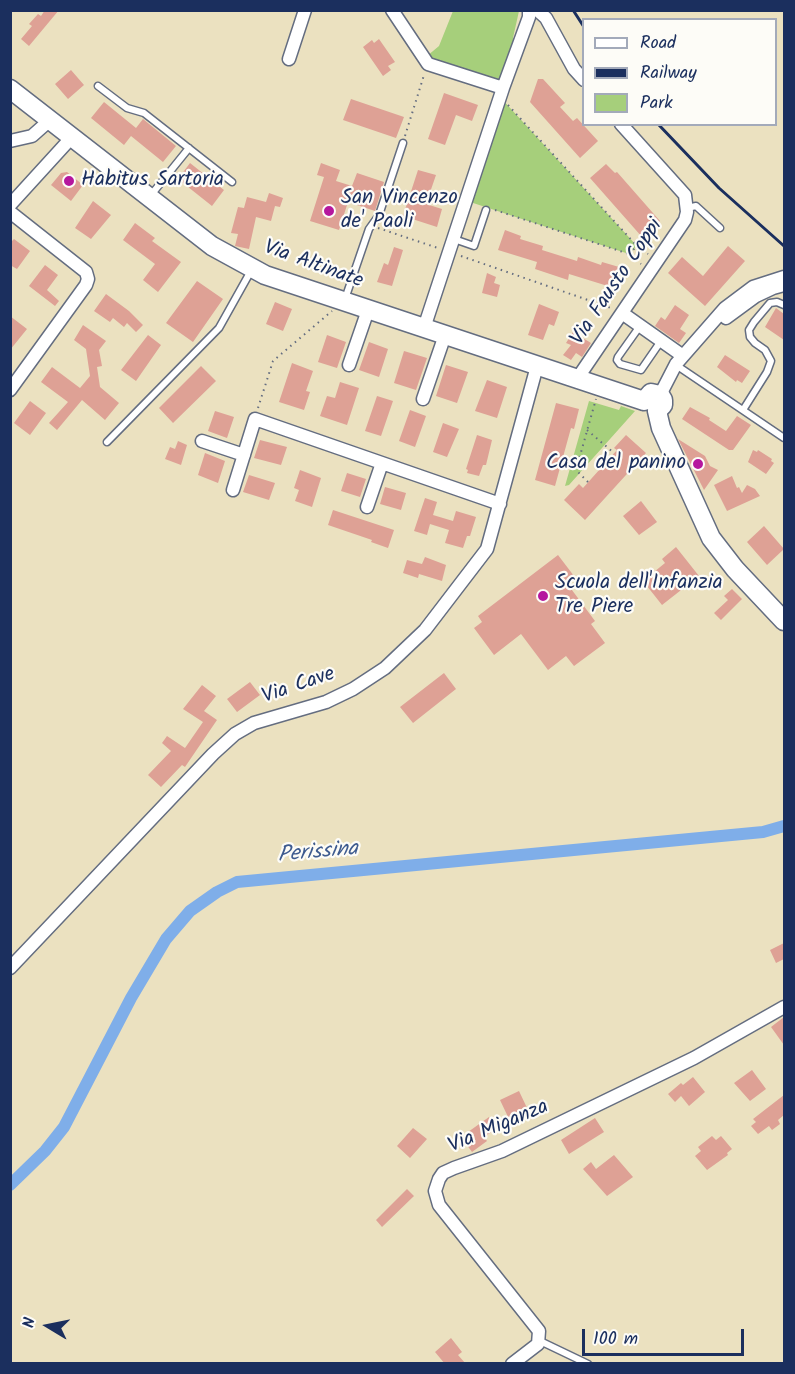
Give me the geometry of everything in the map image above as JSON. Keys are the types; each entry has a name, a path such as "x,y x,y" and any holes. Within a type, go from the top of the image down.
{"street":[{"path":"392,10 428,64 501,92"},
{"path":"424,328 501,92 529,17 529,10"},
{"path":"537,10 546,18 574,69 582,78"},
{"path":"289,59 303,11"},
{"name":"Via Altinate","path":"10,88 212,246 253,268 339,305 368,310 654,402"},
{"path":"10,141 32,136 50,120"},
{"name":"Via Fausto Coppi","path":"577,379 685,220 687,208 685,195 623,126"},
{"path":"10,205 72,137"},
{"path":"10,212 86,272 88,279 86,285 10,390"},
{"path":"693,346 737,298 753,287 784,276"},
{"path":"784,285 744,303 693,346 679,360 654,402 661,428 711,538 735,569 784,621"},
{"path":"349,365 368,310"},
{"path":"622,313 661,340 679,360"},
{"path":"423,399 445,335"},
{"name":"Via Cave","path":"10,968 213,754 235,734 267,719 337,697 385,668 425,630 487,549 537,366"},
{"path":"233,489 255,419 500,504"},
{"path":"202,441 244,455"},
{"path":"367,507 382,463"},
{"name":"Via Miganza","path":"540,1341 539,1331 439,1205 435,1191 443,1173 502,1151 694,1058 784,1007"},
{"path":"512,1364 540,1341"}],"lane":[{"path":"98,86 128,108 144,113 231,182"},
{"path":"339,305 371,226 379,215 403,143"},
{"path":"149,198 189,148"},
{"path":"687,208 696,206 720,228"},
{"path":"454,239 474,246 487,209"},
{"path":"107,442 219,328 253,268"},
{"path":"743,410 767,372 771,361 765,351 750,337 749,330 770,303 777,302 784,305"},
{"path":"640,325 618,357 617,360 621,364 641,370 661,340"},
{"path":"679,360 743,410 784,438"},
{"path":"540,1341 588,1364"}],"path":[{"path":"403,143 428,64"},
{"path":"501,92 654,266"},
{"path":"487,209 629,254 654,266"},
{"path":"371,226 446,251"},
{"path":"629,254 637,246"},
{"path":"457,254 622,313"},
{"path":"255,419 273,361 339,305"},
{"path":"588,482 576,470 596,399"},
{"path":"587,430 614,453"}],"green space":[{"path":"453,11 519,11 513,38 517,40 500,80 435,61 427,56 439,46"},
{"path":"500,97 637,246 629,254 467,201"},
{"path":"589,401 619,410 621,406 635,411 569,485 565,486"}],"building":[{"path":"45,10 59,10 29,46 21,39 32,26 29,24 38,14 41,16"},
{"path":"379,39 395,62 388,66 391,70 383,76 363,47 372,40 374,43"},
{"path":"71,70 84,85 68,99 55,84"},
{"path":"538,79 543,79 565,103 560,107 573,121 577,118 598,141 580,158 530,102"},
{"path":"444,93 478,105 472,121 456,115 445,145 428,139"},
{"path":"351,99 404,117 396,138 343,120"},
{"path":"104,102 136,128 143,119 176,146 163,162 131,136 124,145 91,118"},
{"path":"190,163 224,190 212,206 178,179"},
{"path":"321,163 340,170 336,181 352,186 357,173 384,182 375,211 348,202 339,230 310,221 324,177 317,175"},
{"path":"606,164 615,173 617,172 660,221 642,237 590,178"},
{"path":"418,170 436,175 426,204 442,209 437,227 403,216"},
{"path":"67,172 83,185 71,201 51,185 61,173"},
{"path":"269,193 283,198 280,207 275,206 271,221 256,217 249,249 235,246 238,234 231,233 238,207 244,208 247,197 266,202"},
{"path":"93,201 111,215 91,239 75,228"},
{"path":"135,223 155,238 152,241 181,262 158,292 143,280 155,264 123,240"},
{"path":"505,230 521,236 520,239 543,246 542,250 577,261 578,257 601,265 602,262 619,267 611,287 569,274 568,280 535,269 537,262 498,250"},
{"path":"14,239 30,251 17,269 10,265 10,243"},
{"path":"728,246 745,261 705,306 668,273 682,257 703,276"},
{"path":"394,247 403,250 392,286 377,282 384,263 388,265"},
{"path":"45,265 58,275 47,290 59,301 55,306 29,286"},
{"path":"487,273 496,277 494,283 500,285 497,297 482,293"},
{"path":"197,281 223,299 193,342 166,323"},
{"path":"106,294 143,325 136,332 127,323 124,327 113,318 110,322 94,311"},
{"path":"275,302 292,309 283,331 266,324"},
{"path":"539,304 559,312 554,326 549,324 543,340 528,335"},
{"path":"675,305 689,315 680,329 686,333 679,343 655,326 661,317 665,320"},
{"path":"776,308 784,314 784,340 765,327"},
{"path":"10,316 27,329 10,350"},
{"path":"83,325 106,341 99,350 102,366 97,367 100,387 119,403 105,420 82,400 57,430 49,423 68,402 41,382 52,367 80,388 90,376 86,349 74,340"},
{"path":"573,332 591,343 582,357 576,353 571,360 563,355 571,345 566,343"},
{"path":"148,335 161,345 136,381 121,370"},
{"path":"327,335 346,342 337,368 318,362"},
{"path":"369,342 388,349 379,377 359,370"},
{"path":"404,351 427,358 416,390 394,383"},
{"path":"725,355 750,371 742,383 737,380 736,382 717,367"},
{"path":"292,363 313,371 306,391 310,392 304,410 279,402"},
{"path":"446,365 468,372 457,403 436,396"},
{"path":"201,366 216,381 173,423 159,408"},
{"path":"487,380 507,387 497,418 475,411"},
{"path":"340,382 359,388 347,425 320,416 327,396 335,398"},
{"path":"377,396 393,401 381,436 365,431"},
{"path":"30,401 46,413 30,435 14,423"},
{"path":"556,403 579,409 574,429 571,428 555,486 535,480"},
{"path":"690,407 710,418 709,420 726,431 737,416 751,425 733,450 729,450 682,419"},
{"path":"410,410 426,416 415,447 399,441"},
{"path":"215,411 234,417 227,438 208,431"},
{"path":"443,423 459,429 447,457 433,452"},
{"path":"477,435 492,440 486,465 483,465 479,476 467,473 466,469"},
{"path":"626,435 646,453 585,520 564,500 579,484 583,488 617,450 614,448"},
{"name":"Casa del panino","path":"678,439 705,456 710,466 718,470 704,490"},
{"path":"260,440 287,447 281,465 254,458"},
{"path":"178,441 187,445 181,465 165,459 170,447 175,449"},
{"path":"753,450 757,452 758,450 772,459 774,463 766,474 748,462"},
{"path":"205,453 225,461 218,483 198,475"},
{"path":"300,470 321,478 312,507 295,501 299,490 294,488"},
{"path":"347,473 366,479 360,497 341,491"},
{"path":"249,475 275,483 269,500 243,492"},
{"path":"732,476 742,493 747,485 755,489 760,496 727,511 714,485"},
{"path":"385,487 406,493 401,510 380,504"},
{"path":"425,498 437,502 433,515 453,521 456,511 476,517 470,536 467,536 463,548 445,543 449,530 430,524 427,535 414,531"},
{"path":"641,501 657,522 639,535 623,516"},
{"path":"333,510 394,530 388,548 328,525"},
{"path":"764,526 784,549 767,565 747,542"},
{"path":"676,547 699,576 662,605 643,581 665,563 662,559"},
{"path":"558,555 574,576 566,582 595,621 591,624 605,643 574,666 566,656 548,670 521,634 494,655 474,628 482,622 478,616"},
{"path":"425,557 446,565 442,581 419,574 418,578 403,573 407,560 422,564"},
{"path":"732,589 742,599 721,620 714,613 728,600 724,596"},
{"path":"444,673 456,689 413,723 400,707"},
{"path":"250,682 260,695 237,712 227,699"},
{"path":"202,685 216,696 204,711 217,720 185,767 182,765 161,787 148,775 171,751 162,743 167,736 185,748 203,722 183,709"},
{"path":"784,943 784,959 776,963 770,950"},
{"path":"784,1017 784,1045 771,1027"},
{"path":"752,1070 766,1089 750,1101 734,1083"},
{"path":"693,1077 705,1092 689,1106 681,1096 675,1102 668,1094"},
{"path":"519,1091 528,1110 509,1119 500,1100"},
{"path":"784,1095 784,1115 778,1120 780,1124 772,1130 769,1126 758,1134 751,1126 756,1122 753,1119"},
{"path":"489,1117 496,1129 484,1137 487,1141 472,1152 461,1137"},
{"path":"595,1118 604,1132 569,1154 561,1140"},
{"path":"413,1128 427,1139 410,1158 397,1146"},
{"path":"712,1136 716,1140 721,1136 732,1149 727,1153 728,1155 707,1170 695,1156 701,1151 698,1147"},
{"path":"614,1155 633,1177 607,1196 583,1169 591,1162 596,1169"},
{"path":"407,1189 414,1196 382,1227 376,1220"},
{"path":"451,1338 462,1352 458,1355 466,1364 445,1364 435,1352"}],"waterway":[{"name":"Perissina","path":"10,1185 45,1151 64,1127 131,998 166,939 190,911 217,892 237,882 763,832 784,826"}],"railway":[{"path":"573,10 582,24"},
{"path":"660,126 719,188 784,246"}],"place":[{"name":"Habitus Sartoria","path":"69,181"},
{"name":"San Vincenzo de' Paoli","path":"329,211"},
{"name":"Casa del panino","path":"698,464"},
{"name":"Scuola dell'Infanzia Tre Piere","path":"543,596"}]}
